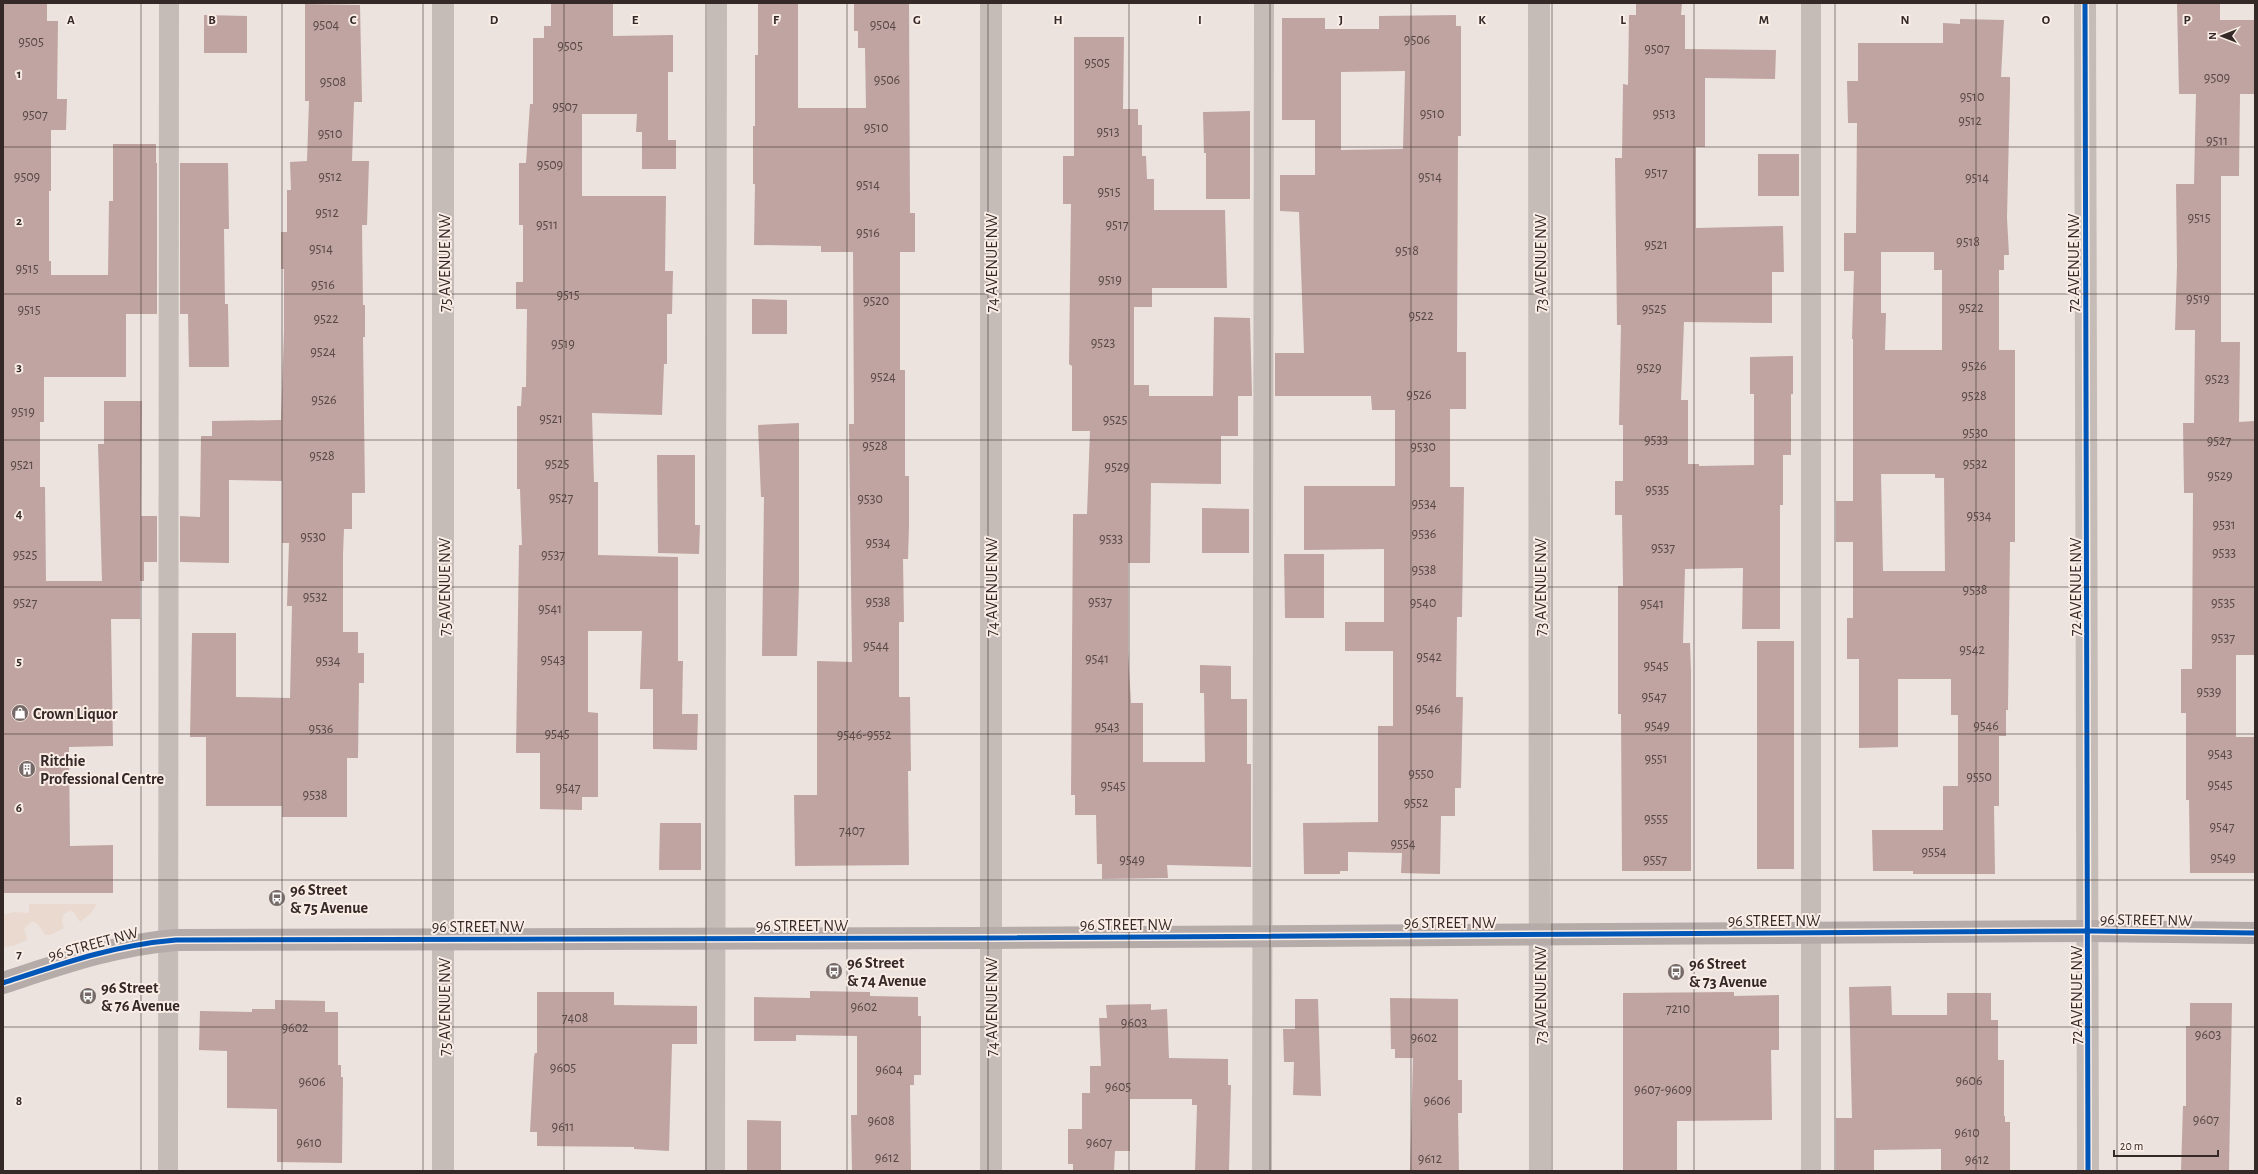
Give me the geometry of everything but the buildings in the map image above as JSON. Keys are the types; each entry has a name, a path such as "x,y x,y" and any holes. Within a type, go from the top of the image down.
{"street":[{"name":"75 AVENUE NW","path":"443,3 443,1171"},
{"name":"74 AVENUE NW","path":"991,3 991,1171"},
{"name":"73 AVENUE NW","path":"1540,3 1540,1171"},
{"name":"72 AVENUE NW","path":"2085,3 2089,931 2088,1171"},
{"name":"96 STREET NW","path":"3,983 97,952 168,940 991,938 2089,931 2255,933"}],"lane":[{"path":"168,1171 169,3"},
{"path":"716,1171 717,3"},
{"path":"1262,1171 1264,3"},
{"path":"1811,3 1811,1171"}],"shaded area":[{"path":"29,904 97,904 90,914 80,922 74,912 69,911 63,915 62,922 64,928 50,935 45,935 38,924 32,921 24,929 27,940 13,946 3,947 3,915 14,912 29,913"}],"cycle path":[{"path":"2085,3 2088,1171"},
{"path":"3,983 88,956 131,946 176,940 991,938 2089,931 2255,933"}],"place":[{"name":"Crown Liquor","path":"20,713"},
{"name":"Ritchie Professional Centre","path":"27,769"},
{"name":"96 Street & 75 Avenue","path":"277,898"},
{"name":"96 Street & 74 Avenue","path":"834,971"},
{"name":"96 Street & 73 Avenue","path":"1676,972"},
{"name":"96 Street & 76 Avenue","path":"88,996"}]}
